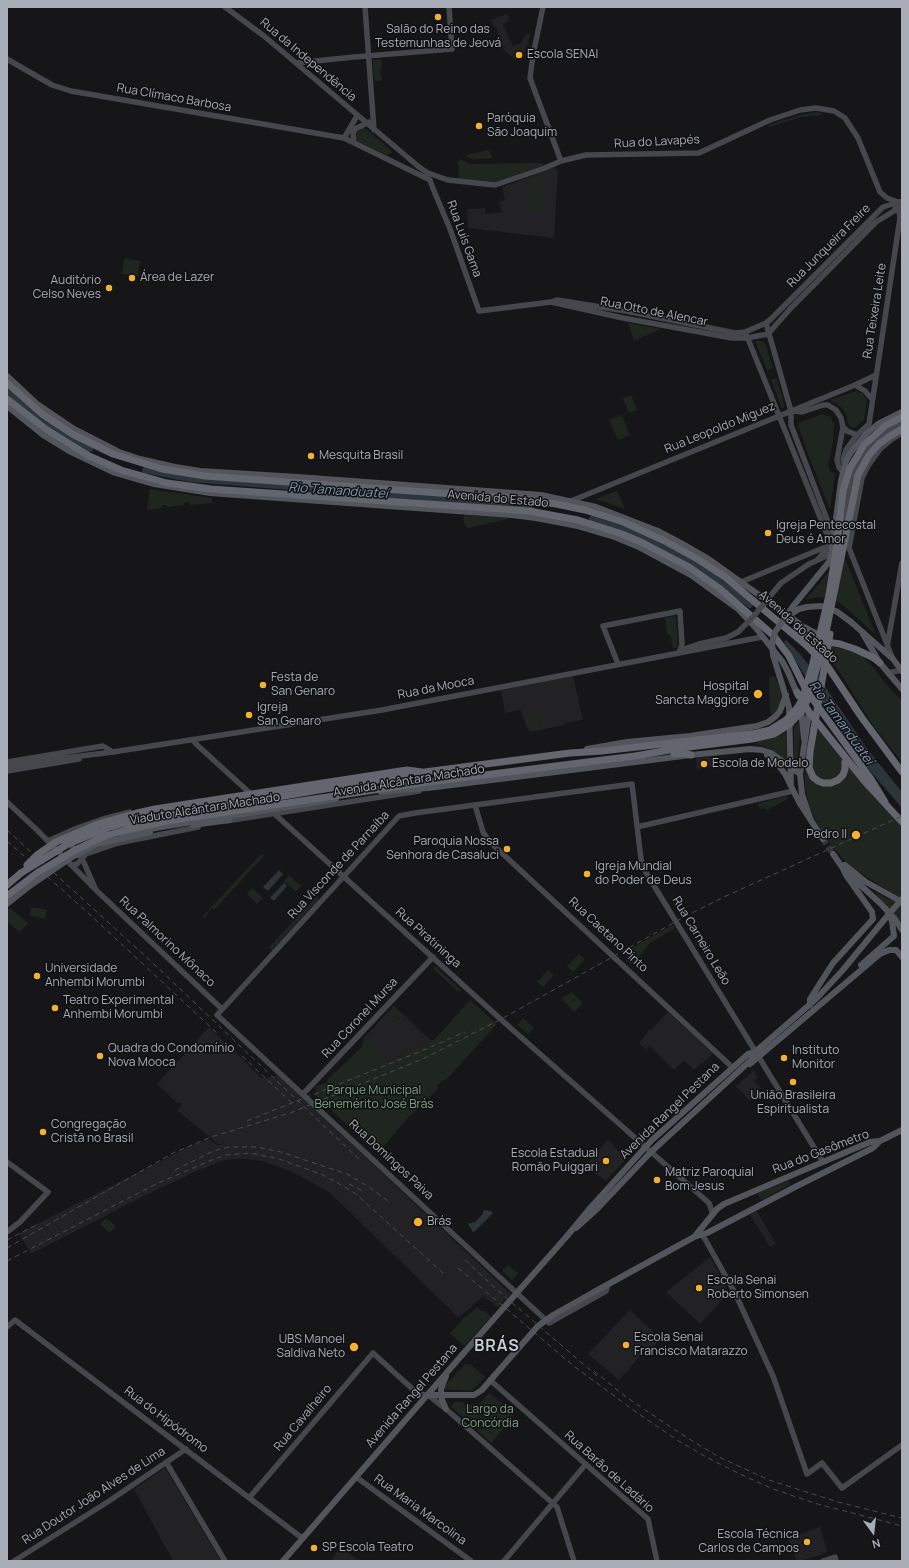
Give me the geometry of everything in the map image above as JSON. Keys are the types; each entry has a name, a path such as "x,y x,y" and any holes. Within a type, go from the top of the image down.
{"highway":[{"name":"Avenida do Estado","path":"7,383 42,414 60,427 91,444 132,461 174,472 205,476 522,499 585,510 622,522 665,541 699,560 725,578 828,667 862,718 902,772"},
{"name":"Avenida do Estado","path":"7,399 46,430 89,456 121,470 167,483 211,488 529,511 578,520 622,534 659,551 690,568 719,588 769,630 785,648 803,685 885,802"},
{"path":"680,745 770,730 786,720 797,708 802,700 812,667 827,602 837,544 843,491 850,468 864,445 885,426 902,418"},
{"path":"843,753 845,769 843,775 838,780 832,783 823,783 813,777 809,768 810,752 840,579 845,535 855,486 863,465 879,444 902,429"},
{"path":"680,745 763,737 783,729 797,718 808,699 816,675 841,564"},
{"path":"786,630 810,638 840,644 864,653 880,663"},
{"path":"803,685 809,712"},
{"name":"Avenida do Estado","path":"797,692 809,712 866,783 902,822"},
{"name":"Avenida Alcântara Machado","path":"407,775 570,753 680,745"},
{"name":"Avenida Alcântara Machado","path":"423,786 440,781 636,756 680,745"},
{"path":"636,756 656,756 683,753 691,754"},
{"path":"440,781 451,768"},
{"path":"21,873 37,855 56,842 98,824 137,813 408,770 422,772"},
{"name":"Viaduto Alcântara Machado","path":"7,885 21,873 68,844 106,828 125,823 407,775"},
{"name":"Viaduto Alcântara Machado","path":"7,896 36,873 75,850 105,836 126,830 167,821 423,786"}],"main road":[{"name":"Avenida do Estado","path":"7,376 37,404 74,429 119,452 140,459 175,467 200,471 541,495 571,501 606,511 658,531 707,558 811,632 840,644"},
{"name":"Avenida do Estado","path":"7,406 43,435 69,451 113,472 154,484 210,493 512,515 578,526 612,536 640,547 691,575 738,609 785,666 797,692"},
{"path":"792,788 789,708 786,693 773,655 772,643 775,632 829,562 834,535 840,481 846,461 851,452 867,433 884,421 902,412"},
{"path":"784,619 798,609 807,607 821,606 836,610 893,659 902,671"},
{"path":"862,632 880,663 902,689"},
{"path":"797,692 802,717 804,739"},
{"name":"Avenida Alcântara Machado","path":"570,753 628,742 696,735 757,726 768,722 776,716 780,711 786,693"},
{"path":"809,712 800,774 802,794 811,821"},
{"name":"Avenida Alcântara Machado","path":"423,786 691,754 750,749 759,750"},
{"path":"759,750 771,753 800,774"},
{"path":"759,750 770,757 779,766 822,839"},
{"name":"Viaduto Alcântara Machado","path":"7,904 31,885 72,857 97,844 122,834 423,786"},
{"path":"97,844 155,831 229,820"},
{"path":"810,1005 810,999 833,963 873,919 872,912 846,875 834,854 857,875 892,897 902,900 816,999"},
{"path":"842,867 886,909 902,930"},
{"path":"816,999 828,994 894,936 892,922 886,909"},
{"path":"886,943 889,950 896,950 902,957"},
{"name":"Avenida Rangel Pestana","path":"738,1073 751,1060 880,954 889,950"},
{"name":"Avenida Rangel Pestana","path":"573,1229 597,1210 651,1152 738,1073 816,999"},
{"name":"Avenida Rangel Pestana","path":"283,1561 645,1147 732,1067 748,1054 757,1055"},
{"name":"Rua Caetano Pinto","path":"732,1067 738,1073"},
{"path":"687,1108 691,1115"},
{"name":"Rua do Gasômetro","path":"609,1284 698,1235 873,1148 880,1141 902,1130"},
{"name":"Rua do Gasômetro","path":"698,1235 713,1214 724,1204 870,1142 880,1141"},
{"path":"428,1395 474,1395 482,1390 538,1326 549,1317 609,1284"},
{"path":"446,1410 441,1395 441,1389 447,1373"}],"street":[{"name":"Rua da Independência","path":"225,7 296,63 428,175"},
{"path":"365,7 374,130"},
{"path":"296,63 452,49 449,7"},
{"path":"543,7 530,78 561,161"},
{"name":"Rua Clímaco Barbosa","path":"7,59 52,85 71,91 344,138 385,158 428,175"},
{"name":"Rua do Lavapés","path":"428,175 448,180 495,185 561,161 586,155 633,156 699,153 715,147 754,126 770,120 809,108 823,108 834,111 845,118 858,138 880,192 887,198 900,202"},
{"path":"344,138 357,116"},
{"path":"354,142 353,134 355,129 370,122 373,118"},
{"path":"385,158 394,157 396,154 396,148"},
{"name":"Rua Luís Gama","path":"428,175 450,229 479,310"},
{"path":"432,186 439,181 448,180"},
{"name":"Rua Junqueira Freire","path":"768,334 883,207 900,202"},
{"name":"Rua Junqueira Freire","path":"746,335 766,323 786,306 845,249 880,219 894,211 900,202"},
{"name":"Rua Teixeira Leite","path":"857,435 869,424 900,218 900,202"},
{"name":"Rua Otto de Alencar","path":"479,310 555,302 732,338 746,335"},
{"path":"766,323 791,411 791,425 834,535"},
{"path":"768,334 746,335 828,537 828,546 818,559"},
{"name":"Rua Leopoldo Miguez","path":"571,501 855,385 877,371"},
{"path":"855,385 865,391 872,399"},
{"path":"821,399 823,405"},
{"path":"791,411 802,412 823,405 828,405 836,410 841,418 843,427 837,456 837,464 844,474 860,486"},
{"path":"845,535 845,510 850,483 860,459 877,439 902,423"},
{"path":"843,427 847,431 857,435 844,455 844,462 846,469 860,486"},
{"path":"893,659 849,548 860,486 868,466 891,440 902,433"},
{"path":"741,582 828,546"},
{"path":"679,653 697,644 726,638 738,632 753,617 781,582 796,571 818,559 849,548"},
{"path":"887,647 902,563"},
{"path":"618,664 603,626 680,611 682,648 679,653"},
{"path":"682,637 687,643 697,644"},
{"name":"Rua da Mooca","path":"55,759 113,752 382,710 762,637"},
{"path":"888,673 902,671"},
{"name":"Rua Piratininga","path":"193,740 251,794 709,1203 713,1214"},
{"path":"7,762 103,746 113,752"},
{"path":"7,767 55,759 60,756 89,751 94,747"},
{"name":"Rua da Mooca","path":"7,771 113,752"},
{"name":"Rua Visconde de Parnaíba","path":"217,1014 399,816 404,814 632,784"},
{"name":"Rua Carneiro Leão","path":"632,784 641,859 645,870 823,1162"},
{"name":"Avenida Alcântara Machado","path":"71,865 77,864 90,852 118,843 229,820 416,792 423,786"},
{"path":"637,827 792,788"},
{"path":"270,791 269,798 279,810 287,811 283,822"},
{"path":"237,796 249,814 249,817"},
{"name":"Rua Palmorino Mônaco","path":"7,802 50,840 71,865 97,891 222,1009"},
{"name":"Rua Caetano Pinto","path":"475,805 484,832 489,841 732,1067"},
{"path":"50,840 103,819 123,813 155,809"},
{"name":"Rua Palmorino Mônaco","path":"50,840 65,842 72,846 82,858 97,891"},
{"name":"Rua Coronel Mursa","path":"304,1094 433,957"},
{"name":"Rua Domingos Paiva","path":"217,1014 550,1323"},
{"path":"7,1162 48,1192 20,1222 7,1232"},
{"path":"698,1235 735,1293 774,1376 807,1474 822,1463 842,1488 902,1445"},
{"name":"Rua do Gasômetro","path":"550,1323 606,1291 609,1284"},
{"name":"Rua do Hipódromo","path":"7,1327 15,1320 302,1538"},
{"name":"Rua Cavalheiro","path":"249,1498 373,1353 418,1394 428,1395"},
{"name":"Rua Barão de Ladário","path":"492,1378 525,1411 648,1519 657,1561"},
{"path":"428,1395 558,1508 574,1561"},
{"name":"Rua Doutor João Alves de Lima","path":"14,1561 186,1449"},
{"path":"166,1462 225,1561"},
{"path":"504,1561 586,1464"},
{"name":"Rua Maria Marcolina","path":"356,1477 471,1561"},
{"path":"822,1561 835,1559"}],"shaded area":[{"path":"507,14 510,21 503,24 513,46 521,43 526,34 531,34 524,53 525,56 514,59 504,50 496,27 494,27 491,20"},
{"path":"553,168 558,170 554,238 468,228 467,209 485,208 486,214 502,212 499,202 505,200 502,187"},
{"path":"573,676 583,720 530,732 520,710 505,713 502,690"},
{"name":"Escola de Modelo","path":"712,757 712,766 697,769 697,758"},
{"path":"668,1012 713,1054 694,1070 684,1060 674,1070 650,1046 646,1050 639,1043 650,1029 651,1030"},
{"path":"385,1015 408,1019 430,1040 388,1062 364,1038"},
{"path":"209,1027 262,1078 278,1075 511,1294 498,1307 483,1296 459,1318 329,1192 290,1171 262,1161 247,1159 221,1161 195,1172 148,1194 31,1254 19,1233 188,1147 208,1139 218,1145 227,1143 218,1144 197,1127 177,1110 182,1104 179,1102 177,1103 157,1084"},
{"path":"754,1070 758,1078 754,1081 761,1088 758,1090 760,1093 750,1101 736,1086"},
{"name":"Escola Estadual Romão Puiggari","path":"608,1140 626,1159 606,1181 582,1165 584,1163 586,1165"},
{"path":"757,1211 776,1244 770,1247 750,1215"},
{"name":"Escola Senai Roberto Simonsen","path":"710,1257 726,1285 725,1297 700,1324 666,1292"},
{"name":"Escola Senai Francisco Matarazzo","path":"630,1310 661,1339 646,1355 643,1353 619,1380 588,1354"},
{"path":"165,1468 221,1561 173,1561 134,1489"},
{"name":"Escola Técnica Carlos de Campos","path":"820,1527 827,1551 826,1553 797,1561 788,1538"},
{"path":"340,1547 357,1559 356,1561 331,1561"}],"green space":[{"path":"381,59 381,79 383,80 374,81 373,60"},
{"path":"817,112 822,113 822,115 801,117 769,127 768,125 804,114"},
{"path":"363,128 391,150 392,153 387,155 356,140 357,132"},
{"path":"489,150 492,158 473,159 466,157 466,155"},
{"path":"460,159 469,164 542,163 545,165 495,182 458,179 459,167 457,163"},
{"path":"545,174 548,183 532,188 529,179"},
{"path":"528,189 544,189 544,211 529,211"},
{"path":"124,258 140,261 138,276 122,274"},
{"path":"629,323 661,329 634,341"},
{"path":"755,341 762,341 765,343 773,368 767,370"},
{"path":"776,378 783,398 784,408 782,408 771,380"},
{"path":"856,391 862,393 867,400 864,420 855,428 849,426 846,414 841,407 830,400"},
{"path":"631,395 637,410 629,413 623,398"},
{"path":"822,414 831,417 834,426 833,443 828,464 830,471 835,474 830,510 798,425 798,423"},
{"path":"622,415 630,435 618,440 609,420"},
{"path":"150,489 212,498 212,503 189,505 189,502 184,503 185,505 167,507 166,505 162,505 162,508 147,510"},
{"path":"617,491 625,509 596,499"},
{"path":"465,515 508,519 468,528 464,523 463,517"},
{"path":"843,555 876,635 834,599 818,597 805,600"},
{"path":"675,616 678,647 673,649 670,634 667,634 665,618"},
{"path":"813,644 844,649 861,655 876,670 884,682 902,701 902,762 874,727 837,668"},
{"path":"772,676 775,677 783,696 778,710 773,715 770,713 769,678"},
{"path":"536,711 540,729 530,732 526,725 524,713"},
{"path":"801,720 796,768 794,766 794,727"},
{"path":"814,722 902,827 902,923 876,894 877,893 890,900 893,894 855,869 843,859 815,820 805,787 805,770 811,723"},
{"path":"786,732 787,761 771,749 757,744 757,741 774,738"},
{"path":"787,796 788,799 767,810 764,807 760,809 758,805 759,803"},
{"path":"261,854 264,856 214,910 212,908 204,918 202,917"},
{"path":"289,875 301,886 296,892 284,881"},
{"path":"252,888 263,898 257,904 247,894"},
{"path":"316,897 319,899 272,950 269,947"},
{"path":"31,907 47,910 45,919 30,916"},
{"path":"10,908 28,923 20,932 7,922 7,911"},
{"path":"673,925 675,928 650,943 632,965 626,960 630,949"},
{"path":"579,954 585,959 573,972 567,966"},
{"path":"435,966 461,990 459,992 433,969"},
{"path":"548,970 554,975 543,987 537,982"},
{"path":"572,992 583,1004 574,1012 561,998"},
{"name":"Parque Municipal Benemérito José Brás","path":"470,1000 497,1024 445,1081 443,1080 437,1086 438,1089 407,1119 384,1146 381,1147 375,1141 372,1149 324,1103 322,1104 320,1099 315,1095 315,1093 317,1093 315,1087 326,1083 328,1079 362,1047 364,1038 388,1062 430,1040 434,1040"},
{"path":"394,1006 408,1019 385,1015"},
{"path":"523,1018 534,1028 528,1034 517,1025"},
{"path":"788,1181 791,1184 762,1200 759,1197 758,1193"},
{"path":"106,1218 116,1226 110,1233 100,1224"},
{"path":"508,1265 518,1273 512,1280 502,1271"},
{"path":"477,1307 481,1311 485,1311 491,1317 464,1346 450,1333 464,1316 465,1318"},
{"name":"Largo da Concórdia","path":"465,1364 470,1364 485,1377 484,1379 471,1391 443,1389 443,1388"},
{"name":"Largo da Concórdia","path":"489,1393 511,1410 513,1415 510,1421 491,1443 451,1407 454,1402 463,1402 465,1405 479,1404"}],"water":[{"name":"Rio Tamanduateí","path":"786,640 800,654 820,679 868,750 902,792 902,808 865,765 840,730 784,642"},
{"path":"279,870 283,874 268,891 263,887"},
{"path":"284,883 287,886 274,901 270,898"},
{"path":"484,1210 491,1211 493,1213 473,1232 468,1224 475,1222 482,1215"}],"waterway":[{"name":"Rio Tamanduateí","path":"7,391 41,420 75,442 90,449"},
{"name":"Rio Tamanduateí","path":"145,470 190,479 531,506"},
{"name":"Rio Tamanduateí","path":"592,519 630,531 678,554 712,576 750,605"}],"tunnel":[{"path":"823,839 833,854"}],"railway":[{"path":"7,1248 173,1153 211,1137 290,1113 425,1058 505,1017 684,917 726,896 902,816"},
{"path":"7,830 156,966 361,1161"},
{"path":"7,841 86,911 218,1034"},
{"path":"247,1121 465,1032"},
{"path":"242,1056 294,1105"},
{"path":"175,1170 213,1151 229,1147 257,1147 281,1152 347,1174 369,1187 388,1201"},
{"path":"7,1261 156,1184 214,1159 227,1155 251,1153 279,1159 323,1175 356,1194 444,1274"},
{"path":"349,1184 365,1192"},
{"path":"7,1240 36,1225"},
{"path":"465,1260 495,1288 597,1376"},
{"path":"458,1268 575,1367 677,1440 708,1458 773,1489 814,1503 902,1526"},
{"path":"594,1371 626,1397 678,1432 719,1457 769,1480 838,1502 902,1518"}],"place":[{"name":"Salão do Reino das Testemunhas de Jeová","path":"438,17"},
{"name":"Escola SENAI","path":"519,55"},
{"name":"Paróquia São Joaquim","path":"479,126"},
{"name":"Área de Lazer","path":"132,278"},
{"name":"Auditório Celso Neves","path":"109,288"},
{"name":"Mesquita Brasil","path":"311,456"},
{"name":"Igreja Pentecostal Deus é Amor","path":"768,533"},
{"name":"Festa de San Genaro","path":"263,685"},
{"name":"Hospital Sancta Maggiore","path":"758,694"},
{"name":"Igreja San Genaro","path":"249,715"},
{"name":"Escola de Modelo","path":"704,764"},
{"name":"Pedro II","path":"856,835"},
{"name":"Paroquia Nossa Senhora de Casaluci","path":"507,849"},
{"name":"Igreja Mundial do Poder de Deus","path":"587,874"},
{"name":"Universidade Anhembi Morumbi","path":"37,976"},
{"name":"Teatro Experimental Anhembi Morumbi","path":"55,1008"},
{"name":"Quadra do Condomínio Nova Mooca","path":"100,1056"},
{"name":"Instituto Monitor","path":"784,1058"},
{"name":"União Brasileira Espiritualista","path":"793,1082"},
{"name":"Congregação Cristã no Brasil","path":"43,1132"},
{"name":"Escola Estadual Romão Puiggari","path":"606,1161"},
{"name":"Matriz Paroquial Bom Jesus","path":"657,1180"},
{"name":"Brás","path":"418,1222"},
{"name":"Escola Senai Roberto Simonsen","path":"699,1288"},
{"name":"Escola Senai Francisco Matarazzo","path":"626,1345"},
{"name":"UBS Manoel Saldiva Neto","path":"354,1347"},
{"name":"Escola Técnica Carlos de Campos","path":"807,1542"},
{"name":"SP Escola Teatro","path":"314,1548"}],"district":[{"name":"BRÁS","path":"497,1347"}]}
